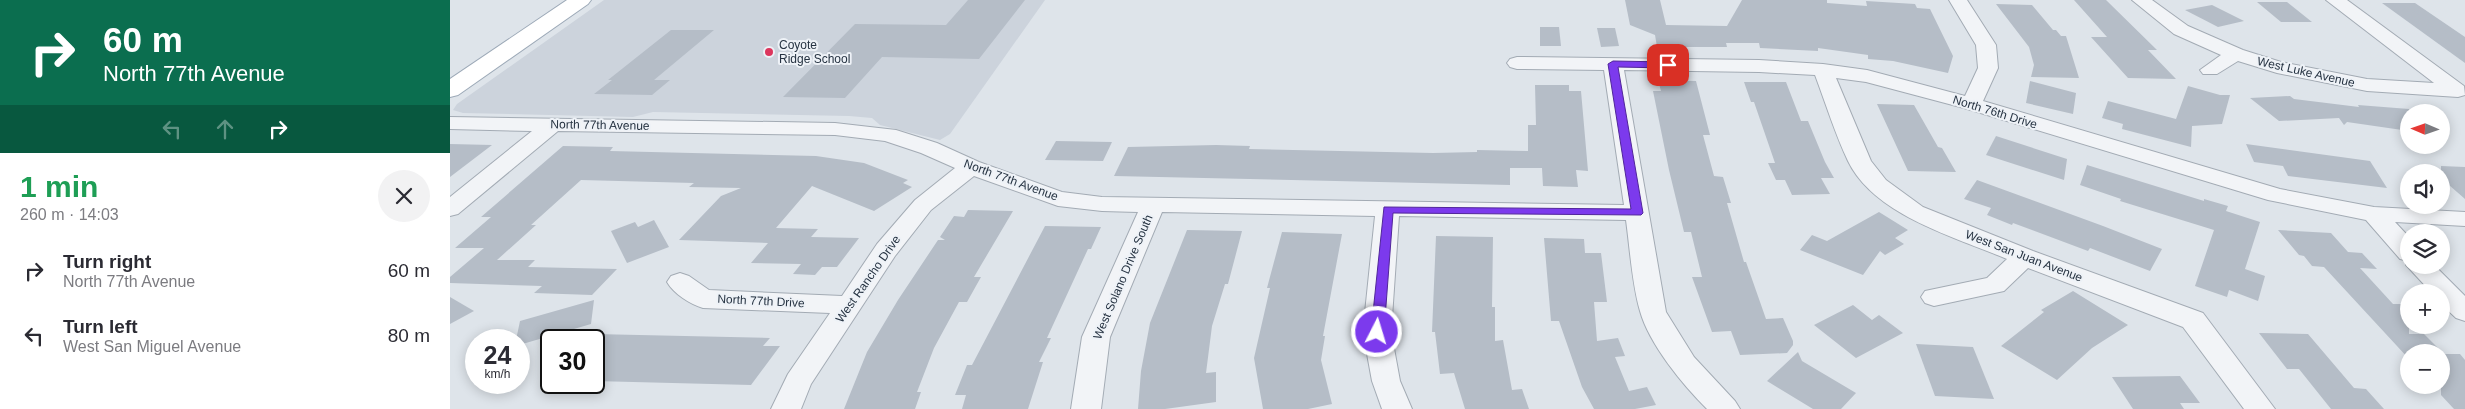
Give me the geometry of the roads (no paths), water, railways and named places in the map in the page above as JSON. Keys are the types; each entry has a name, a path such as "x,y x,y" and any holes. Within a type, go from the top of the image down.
{"main road":[{"path":"450,90 581,0"}],"street":[{"path":"1958,0 1986,45 1988,68 1971,104"},
{"name":"West Luke Avenue","path":"2141,0 2181,30 2236,54 2277,67 2332,80 2461,93"},
{"path":"2334,0 2461,93"},
{"path":"2210,70 2236,54"},
{"name":"North 76th Drive","path":"1517,63 1759,66 1823,70 1867,76 1971,104 2267,193 2324,206 2374,214 2465,219"},
{"path":"1613,64 1653,312 1669,345 1691,376 1725,409"},
{"name":"West San Juan Avenue","path":"1823,70 1860,162 1878,185 1915,212 2024,256 2193,320 2260,409"},
{"name":"North 77th Avenue","path":"450,123 835,129 888,135 929,148 971,167 1058,199 1153,206 1637,213"},
{"path":"450,209 554,124"},
{"name":"West Rancho Drive","path":"786,409 798,382 886,250 924,205 971,167"},
{"name":"West Solano Drive South","path":"1086,409 1088,383 1096,337 1153,206"},
{"path":"1388,209 1377,332 1386,381 1397,409"},
{"path":"2374,214 2400,243"},
{"path":"1934,297 1995,285 2024,256"},
{"path":"2428,274 2465,312"},
{"name":"North 77th Drive","path":"680,282 702,298 848,305"}],"place":[{"name":"Coyote Ridge School","path":"769,52"}]}
